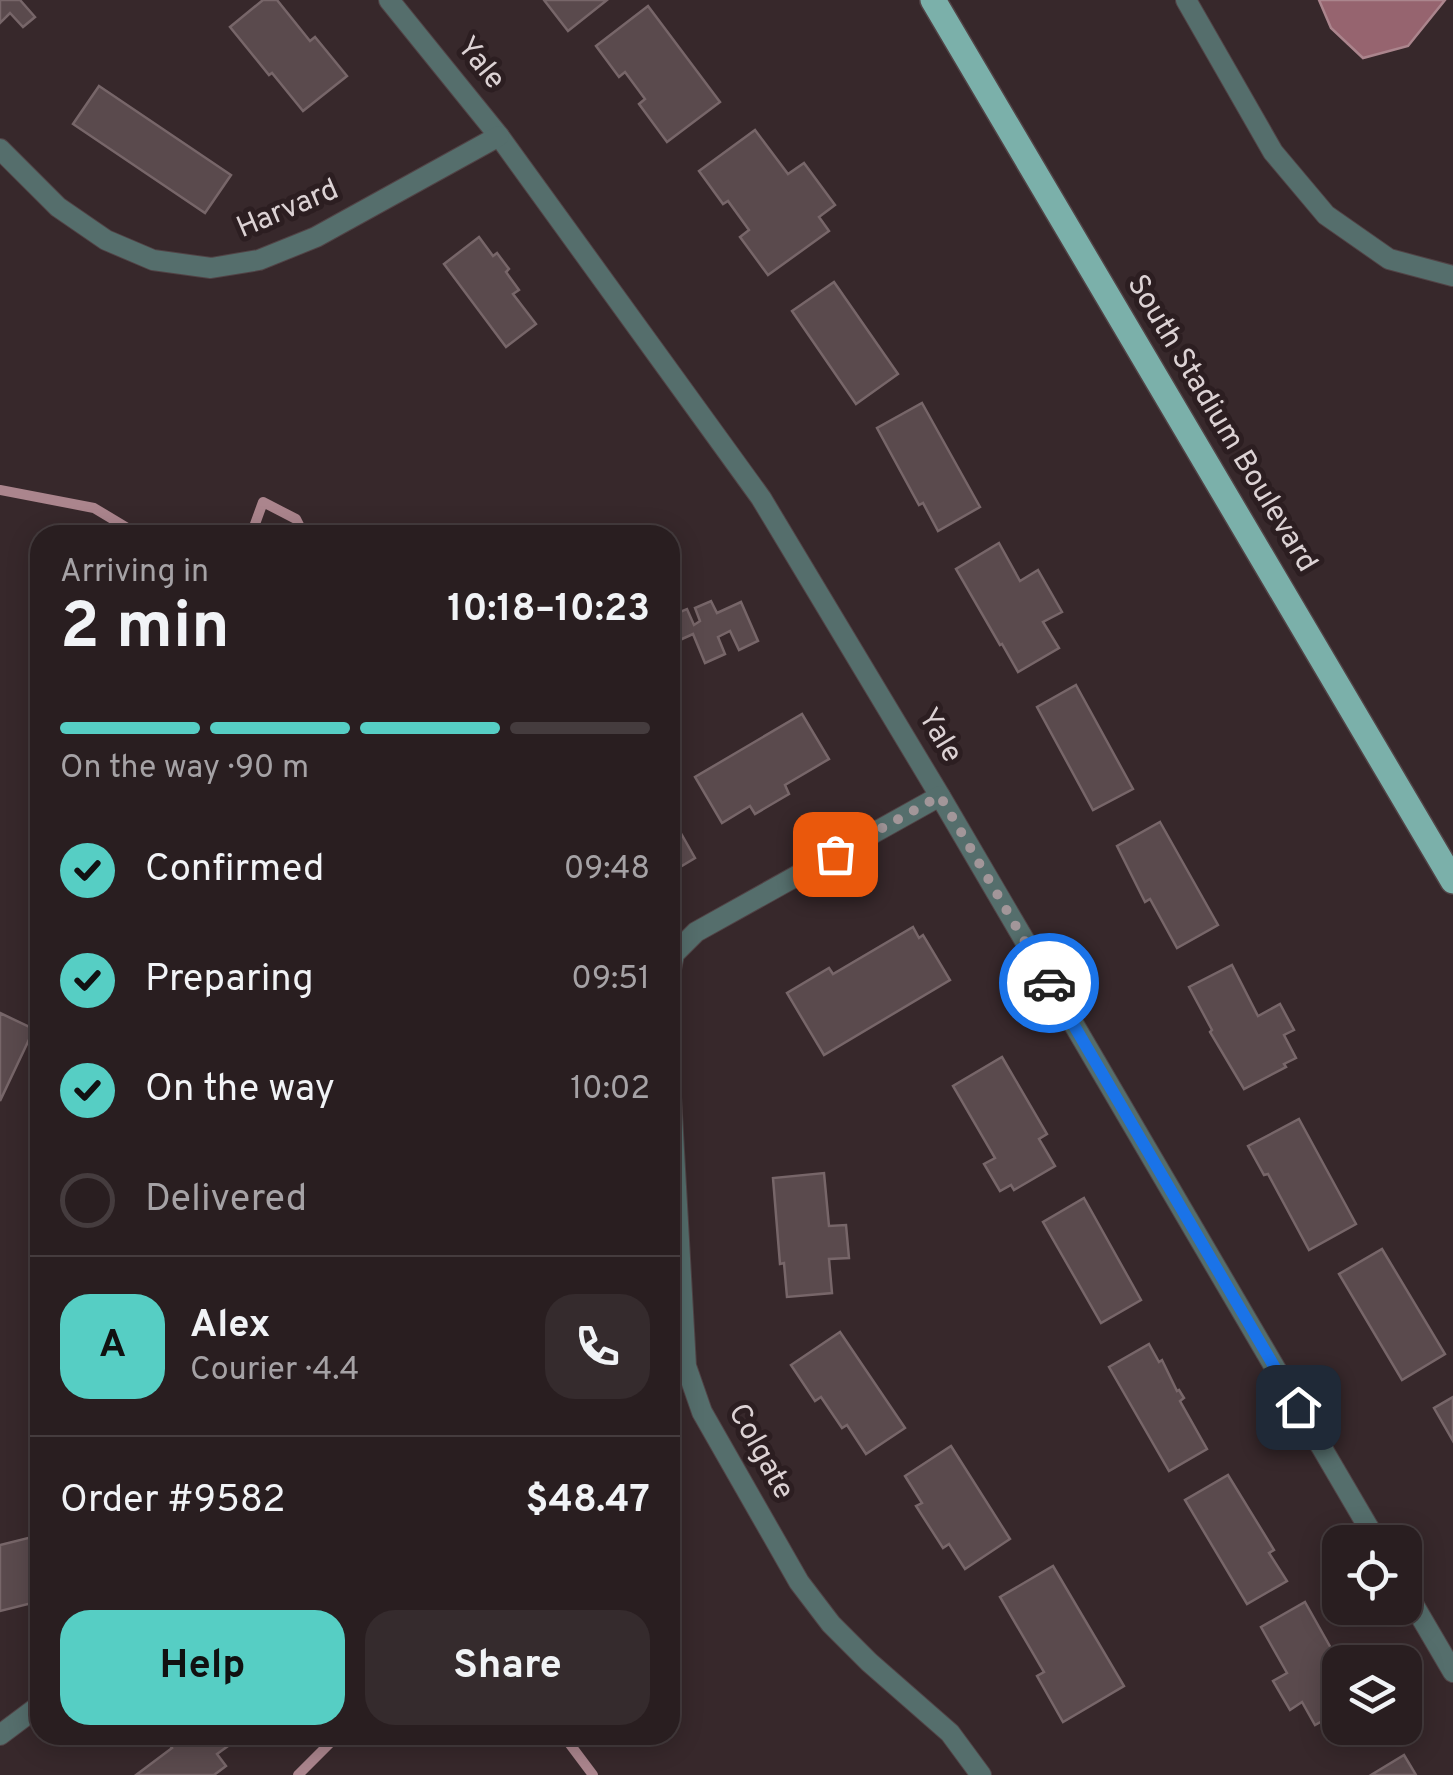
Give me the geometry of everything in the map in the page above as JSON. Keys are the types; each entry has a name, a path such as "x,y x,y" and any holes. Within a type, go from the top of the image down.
{"main road":[{"name":"South Stadium Boulevard","path":"933,0 1453,880"}],"street":[{"name":"Yale","path":"388,0 499,136 762,498 1367,1525"},
{"path":"1186,0 1273,152 1326,216 1389,260 1453,276"},
{"name":"Harvard","path":"0,150 58,207 106,240 153,260 211,268 258,260 316,237 499,136"},
{"path":"680,948 696,932 940,796"},
{"name":"Colgate","path":"680,1258 686,1366 702,1412 799,1582 830,1624 950,1733 981,1775"},
{"path":"1422,1619 1453,1672"},
{"path":"0,1735 30,1712"}],"shaded area":[{"path":"1319,0 1445,0 1408,46 1363,58 1331,28"}],"building":[{"path":"0,0 20,0 35,17 23,27 10,13 0,23"},
{"path":"263,0 277,0 310,41 315,37 347,76 303,111 230,27"},
{"path":"544,0 607,0 568,31"},
{"path":"648,6 720,102 667,142 639,104 645,99 625,72 619,77 596,46"},
{"path":"99,86 231,175 205,213 73,124"},
{"path":"755,130 788,174 804,163 835,205 819,217 829,231 768,275 740,237 749,230 728,201 723,204 699,171"},
{"path":"479,237 509,269 506,272 519,290 513,294 536,324 506,347 444,264"},
{"path":"834,282 898,374 856,404 792,311"},
{"path":"922,403 980,507 938,531 923,503 919,505 877,428"},
{"path":"999,543 1020,581 1038,570 1062,612 1043,622 1059,648 1018,672 956,569"},
{"path":"711,601 717,613 741,602 758,641 739,650 730,631 718,637 725,654 705,663 693,634 680,640 680,612 687,609 694,625 700,621 695,608"},
{"path":"1076,685 1133,789 1093,810 1037,707"},
{"path":"802,714 829,759 785,785 789,794 755,814 750,806 722,823 695,777"},
{"path":"1160,822 1218,925 1177,948 1150,899 1145,902 1117,846"},
{"path":"680,832 695,858 680,867"},
{"path":"913,927 919,938 923,935 950,980 824,1055 787,993 829,968 833,974"},
{"path":"1232,965 1258,1016 1280,1004 1294,1030 1284,1035 1296,1058 1244,1089 1189,987"},
{"path":"0,1013 30,1027 30,1037 0,1101"},
{"path":"1002,1057 1047,1134 1039,1139 1055,1166 1014,1190 1011,1185 1000,1191 984,1164 995,1158 953,1086"},
{"path":"1299,1119 1356,1224 1309,1250 1268,1174 1264,1175 1248,1146"},
{"path":"824,1173 829,1226 846,1225 849,1258 829,1259 832,1293 787,1297 784,1263 780,1264 773,1178"},
{"path":"1084,1198 1141,1300 1101,1323 1043,1222"},
{"path":"1382,1249 1445,1354 1402,1380 1339,1274"},
{"path":"840,1332 905,1428 866,1454 847,1425 842,1428 821,1397 815,1401 791,1365"},
{"path":"1149,1344 1184,1398 1180,1401 1207,1449 1169,1471 1109,1367"},
{"path":"1453,1397 1453,1441 1434,1408"},
{"path":"951,1446 1010,1539 965,1569 949,1544 943,1548 916,1506 922,1503 905,1476"},
{"path":"1228,1475 1274,1550 1269,1553 1287,1581 1247,1604 1185,1500"},
{"path":"30,1538 30,1604 0,1611 0,1545"},
{"path":"1053,1566 1124,1686 1063,1722 1037,1676 1044,1672 1000,1597"},
{"path":"1305,1602 1329,1645 1322,1645 1322,1721 1315,1725 1302,1702 1290,1710 1273,1681 1287,1673 1261,1627"},
{"path":"170,1745 229,1745 217,1754 226,1766 214,1775 136,1775 172,1748"},
{"path":"1404,1755 1416,1775 1371,1775"}],"waterway":[{"path":"0,490 94,508 122,525"},
{"path":"255,525 263,502 296,519 299,525"},
{"path":"298,1775 328,1745"},
{"path":"570,1745 593,1775"}],"way so far":[{"path":"835,854 940,796 1049,983"}],"route":[{"path":"1049,983 1298,1407"}]}
